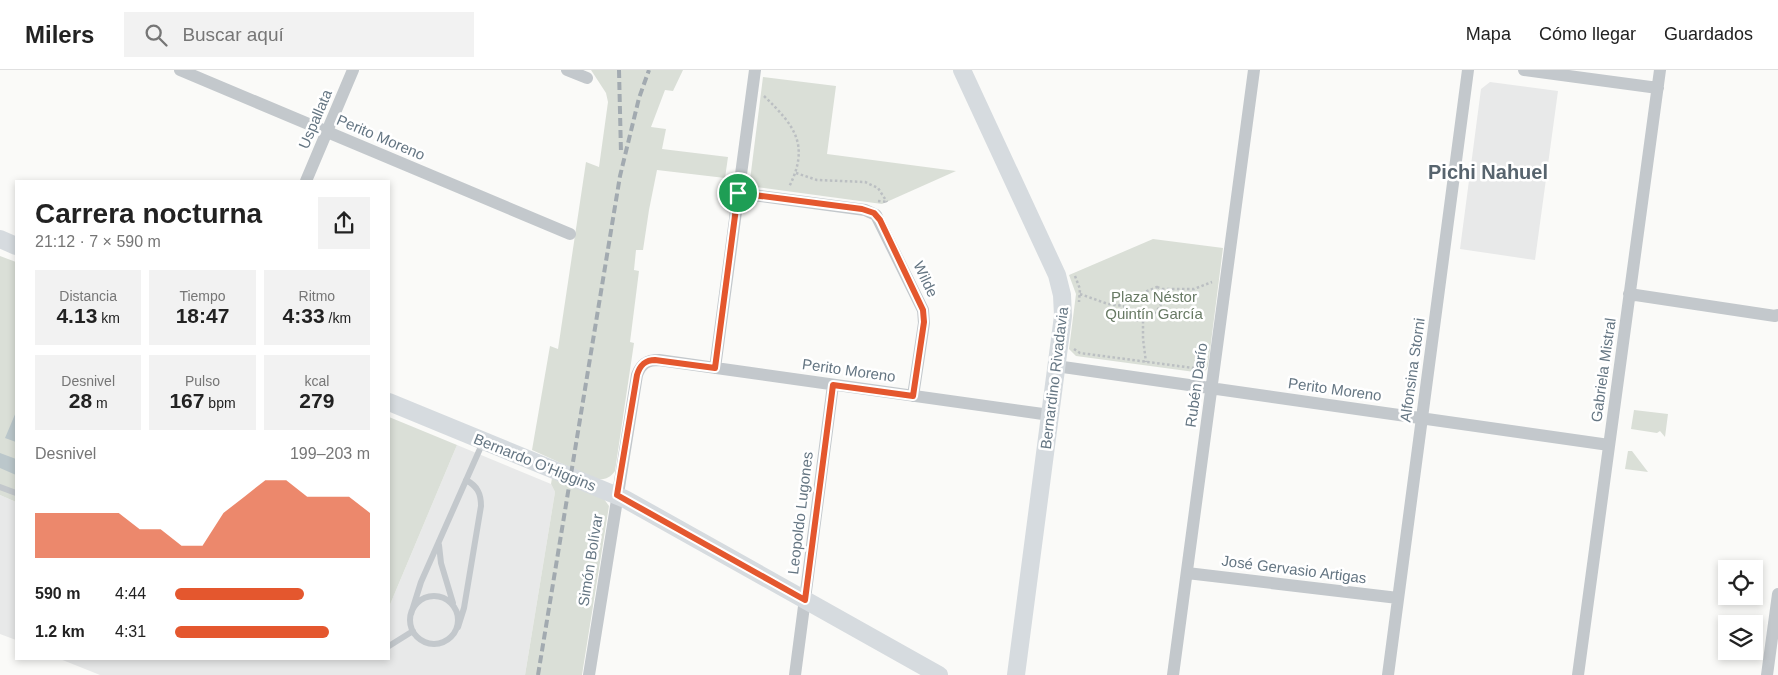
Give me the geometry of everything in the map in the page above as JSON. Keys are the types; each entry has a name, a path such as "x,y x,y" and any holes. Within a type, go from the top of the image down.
{"main road":[{"name":"Bernardino Rivadavia","path":"962,70 1060,284 1063,305 1016,675"},
{"path":"0,239 15,246"},
{"name":"Bernardo O'Higgins","path":"390,402 617,495 939,675"}],"street":[{"name":"Perito Moreno","path":"180,70 570,234"},
{"name":"Uspallata","path":"306,180 353,70"},
{"path":"568,70 587,78"},
{"path":"715,368 755,70"},
{"name":"Rubén Darío","path":"1173,675 1254,70"},
{"name":"Alfonsina Storni","path":"1388,675 1468,70"},
{"path":"1524,70 1658,88"},
{"name":"Gabriela Mistral","path":"1578,675 1660,70"},
{"path":"738,193 862,209 875,207"},
{"name":"Wilde","path":"875,207 923,310 924,322 913,396"},
{"path":"1629,294 1777,317"},
{"name":"Perito Moreno","path":"644,363 655,360 1050,415"},
{"name":"Simón Bolívar","path":"589,675 637,375 644,363"},
{"name":"Perito Moreno","path":"1056,366 1609,444"},
{"name":"Leopoldo Lugones","path":"795,675 833,385"},
{"name":"José Gervasio Artigas","path":"1187,572 1398,598"},
{"path":"1767,675 1778,594"}],"lane":[{"path":"466,480 478,490 482,506 464,608 455,633 447,640 430,644 420,640 412,631 411,614 420,582 483,440"},
{"path":"0,487 15,493"},
{"path":"438,541 440,563 458,616 458,627"},
{"path":"411,614 417,603 427,597 439,596 454,605"},
{"path":"390,645 412,631"}],"path":[{"path":"763,106 764,96 786,118 793,130 798,148 798,160 795,173 788,188 798,190"},
{"path":"795,173 817,180 865,182 878,188 887,202 875,207"},
{"path":"1073,273 1079,287 1078,306"},
{"path":"1162,289 1162,298 1157,310 1150,318 1143,320 1131,317 1126,312 1124,306 1126,301 1156,288 1199,288 1216,280 1214,289"},
{"path":"1080,294 1108,304 1124,306"},
{"path":"1143,320 1146,362"},
{"path":"1073,344 1078,354 1200,370 1204,365"}],"shaded area":[{"path":"1490,82 1558,91 1535,260 1460,249 1481,89"},
{"path":"15,414 15,442 5,438"},
{"path":"457,445 551,484 555,492 525,675 100,675 62,660 390,660 390,605"},
{"path":"0,453 15,459 15,475 0,468"},
{"path":"0,495 15,502 15,640 0,634"}],"green space":[{"path":"591,70 683,70 673,91 665,90 651,127 666,129 662,149 728,157 725,178 657,170 643,250 636,250 634,270 639,271 630,342 634,343 615,471 605,479 596,479 532,450 550,346 558,349 586,162 599,167 608,102 606,93"},
{"path":"763,77 836,86 827,154 956,171 882,204 756,187 750,180"},
{"name":"Plaza Néstor Quintín García","path":"1153,239 1223,248 1208,366 1202,373 1076,356 1069,349 1076,294 1069,275"},
{"path":"0,256 15,262 15,502 0,495"},
{"path":"1634,410 1668,414 1665,437 1660,431 1657,433 1631,429"},
{"path":"390,417 457,445 390,605"},
{"path":"1628,451 1632,451 1648,472 1625,469"},
{"path":"552,478 604,499 609,506 582,675 525,675 555,492 551,484"}],"railway":[{"path":"619,70 621,153"},
{"path":"538,675 620,176 639,98 649,70"}],"district":[{"name":"Pichi Nahuel","path":"1488,172"}],"route":[{"path":"738,193 871,211 880,220 923,310 924,322 913,396 833,385 805,600 617,495 638,370 646,362 655,360 715,368 738,193"}]}
